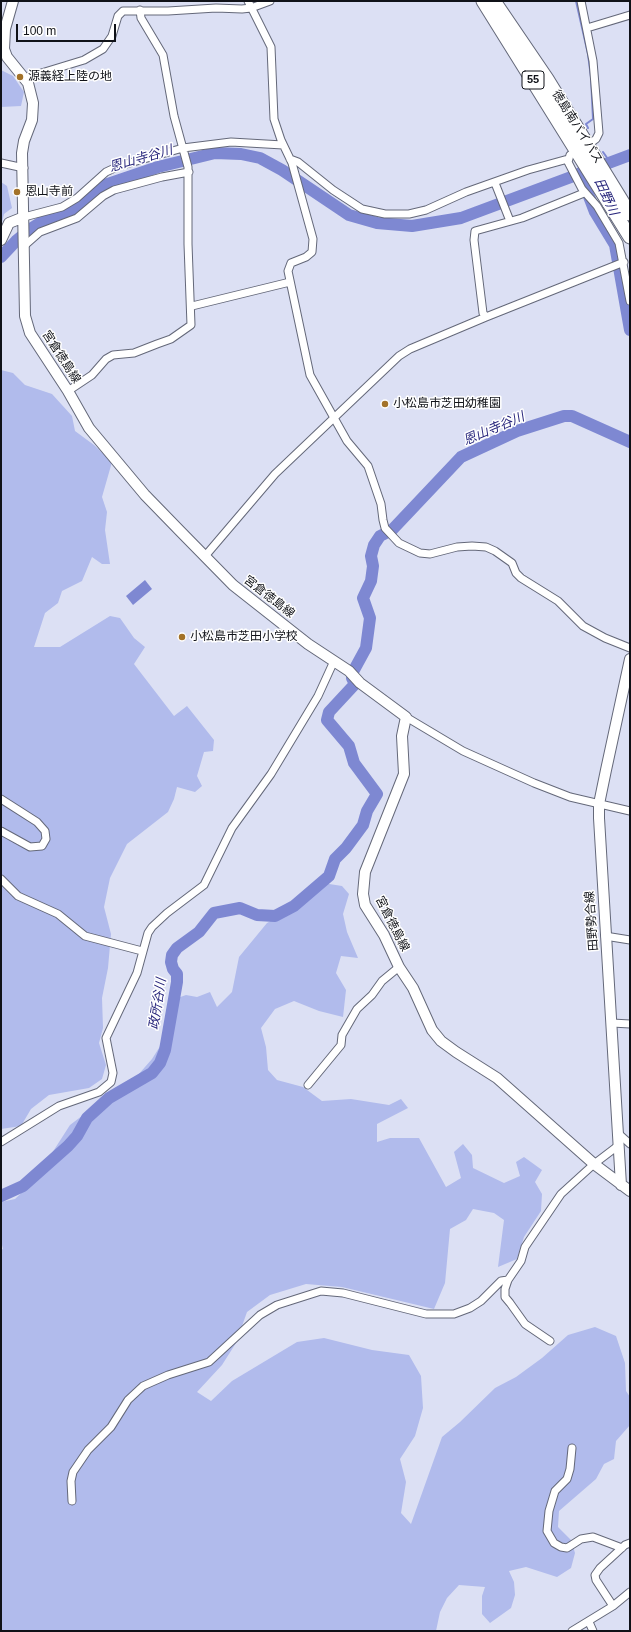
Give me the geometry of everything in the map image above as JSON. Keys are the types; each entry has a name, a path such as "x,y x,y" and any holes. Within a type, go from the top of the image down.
{"highway":[{"name":"徳島南バイパス","path":"483,1 580,156 630,214"},
{"name":"徳島南バイパス","path":"494,1 539,67 580,156"},
{"name":"徳島南バイパス","path":"604,183 630,237"}],"main road":[{"name":"宮倉徳島線","path":"13,1 5,29 4,49 7,56 25,78 30,88 33,103 32,120 24,141 22,154 24,168 23,244 27,327 68,391 88,428 145,495 239,590 406,717 402,736 404,774 365,872 363,894 366,906 384,935 399,967 413,988 432,1030 441,1041 497,1078 594,1164 630,1191"},
{"path":"1,240 9,223 24,221"},
{"name":"田野勢合線","path":"621,1185 612,1022 605,936 599,804 630,659"}],"street":[{"path":"248,1 271,47 274,120 283,145 291,161 314,239 312,252 306,257 291,263 288,266 290,282 310,375 347,441 368,466 379,496 383,520 388,532 399,543 420,553 430,554 457,547 486,547 508,560 522,578 558,601 583,626 605,638 630,648"},
{"path":"25,78 66,66 92,56 103,49 110,40 120,13 127,10 168,11 216,8 252,8 270,1"},
{"path":"291,161 298,162 333,190 362,209 385,214 409,214 426,210 466,192 496,185 535,168 580,156 596,139 599,123 596,88 587,28 581,1"},
{"path":"68,391 92,375 106,359 113,355 134,353 171,339 192,325 188,244 187,189 189,170 174,116 164,55 141,18 140,10"},
{"path":"587,28 630,15"},
{"path":"24,221 62,207 77,198 106,172 119,166 231,142 283,145"},
{"path":"580,156 583,191 597,206 619,243 621,262 630,301"},
{"path":"1,163 24,168"},
{"path":"23,244 40,232 77,218 103,196 114,190 189,170"},
{"path":"496,185 509,218"},
{"path":"486,317 483,313 474,240 475,231 583,191"},
{"path":"206,555 275,474 399,356 410,349 621,262"},
{"path":"192,306 290,282"},
{"path":"1,1142 59,1106 99,1092 112,1082 113,1073 106,1038 137,973 148,933 152,927 204,885 232,828 271,774 318,696 334,661"},
{"path":"406,717 462,751 570,798 630,811"},
{"path":"1,799 37,822 45,831 46,840 42,846 30,846 1,831"},
{"path":"1,879 18,896 58,914 85,936 142,951"},
{"path":"605,936 630,940"},
{"path":"308,1086 341,1045 342,1034 357,1009 372,995 382,981 399,967"},
{"path":"612,1022 630,1024"},
{"path":"619,1134 630,1144"},
{"path":"550,1341 525,1324 505,1297 505,1289 508,1280 521,1261 525,1247 561,1194 594,1164 619,1145"},
{"path":"72,1501 71,1481 74,1472 88,1450 111,1427 128,1400 143,1386 209,1362 220,1354 240,1332 260,1314 277,1305 321,1291 344,1293 426,1314 454,1314 470,1308 481,1301 501,1281 508,1280"},
{"path":"572,1448 570,1469 567,1479 555,1491 549,1511 547,1530 554,1543 561,1547 567,1548 581,1539 593,1537 622,1548"},
{"path":"613,1606 596,1580 595,1575 600,1568 622,1548 630,1543"},
{"path":"572,1631 613,1606 630,1592"},
{"path":"589,1622 593,1631"}],"shaded area":[{"path":"1,70 13,76 24,92 21,106 1,107"},
{"path":"1,182 7,186 12,208 4,214 1,226"},
{"path":"1,370 13,373 25,385 52,394 72,416 75,431 94,445 112,462 102,497 107,512 105,530 110,564 102,564 92,557 82,581 62,591 58,603 45,613 34,647 60,647 110,616 120,618 134,638 145,647 134,664 174,716 187,706 214,740 213,751 204,752 197,776 202,786 195,792 177,787 174,799 168,812 127,844 110,878 104,907 111,934 108,968 102,998 103,1028 99,1043 106,1065 102,1079 89,1088 49,1095 31,1109 21,1126 1,1129"},
{"path":"145,580 152,589 133,605 126,596"},
{"path":"323,883 342,886 349,894 343,914 347,932 358,958 341,956 336,973 346,990 343,1017 319,1011 294,1001 275,1009 261,1028 266,1047 268,1070 277,1080 303,1087 322,1101 351,1099 389,1105 401,1099 408,1108 377,1124 377,1142 390,1138 419,1138 446,1187 461,1178 454,1152 463,1144 472,1155 473,1168 504,1183 520,1176 516,1162 524,1157 542,1170 535,1182 542,1194 541,1211 524,1237 517,1259 498,1267 504,1220 494,1213 473,1209 466,1220 450,1229 445,1283 434,1309 342,1287 306,1284 270,1295 247,1312 236,1343 222,1365 197,1392 211,1401 232,1381 297,1342 324,1338 372,1350 409,1355 421,1376 423,1408 415,1436 400,1459 406,1482 401,1513 411,1524 442,1437 460,1422 495,1388 516,1377 542,1358 568,1335 595,1327 616,1336 625,1363 626,1391 630,1397 630,1425 616,1441 614,1459 604,1464 596,1479 559,1511 558,1527 571,1540 575,1553 571,1568 557,1577 526,1567 509,1571 514,1582 515,1595 511,1608 490,1623 482,1614 482,1596 485,1587 459,1585 447,1598 440,1612 436,1631 1,1631 1,1250 3,1249 1,1241 1,1202 15,1199 34,1181 70,1125 95,1106 116,1100 152,1059 164,1040 169,1001 186,995 197,997 210,992 217,1007 232,992 239,957 267,923 295,908"}],"waterway":[{"path":"576,1 588,54 591,77 593,119 586,124 588,128"},
{"path":"603,152 610,162"},
{"path":"1,257 16,241 32,228 43,221 74,211 102,186 158,167 215,153 241,154 260,158 282,170 349,215 377,223 412,226 461,218 630,155"},
{"name":"田野川","path":"580,173 595,212 615,245 630,330"},
{"name":"恩山寺谷川","path":"354,670 366,648 370,618 363,598 371,581 373,566 371,556 374,545 380,536 392,530 461,457 517,431 564,416 572,416 630,442"},
{"name":"政所谷川","path":"1,1196 23,1186 68,1146 77,1136 87,1118 109,1098 152,1073 160,1063 165,1050 177,982 177,974 173,969 171,962 172,955 177,948 199,932 214,913 240,908 257,915 275,916 294,906 329,876 335,859 346,848 363,825 367,811 377,794 354,763 349,746 327,720 329,712 355,684 352,678"}],"place":[{"name":"源義経上陸の地","path":"20,77"},
{"name":"恩山寺前","path":"17,192"},
{"name":"小松島市芝田幼稚園","path":"385,404"},
{"name":"小松島市芝田小学校","path":"182,637"}]}
